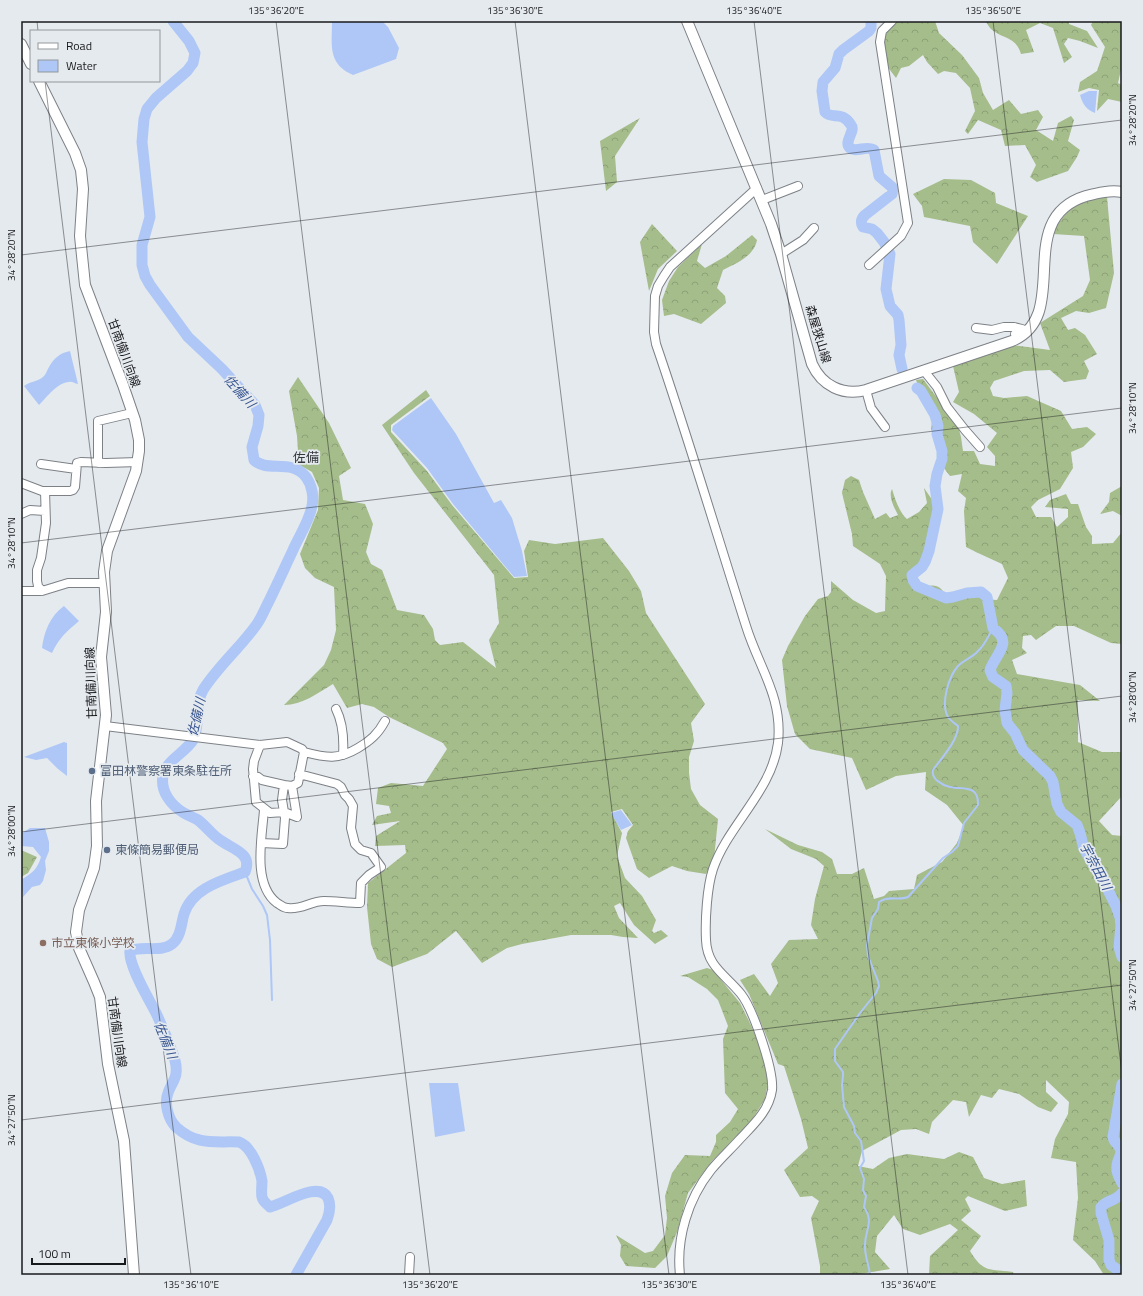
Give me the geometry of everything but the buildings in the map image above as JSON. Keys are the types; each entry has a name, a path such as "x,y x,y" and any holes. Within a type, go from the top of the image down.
{"main road":[{"name":"森屋狭山線","path":"687,21 762,200 781,254 809,356 814,369 826,383 838,389 849,392 866,390 925,372 1016,340 1028,331 1034,323 1040,309 1042,302 1045,245 1052,224 1060,212 1069,204 1082,198 1105,192 1122,192"},
{"path":"21,44 30,62"},
{"name":"甘南備川向線","path":"40,82 75,153 81,170 83,189 80,236 85,285 132,413 139,440 136,471 107,551 104,568 106,612 101,657 106,701 105,726 96,801 96,858 79,910 76,932 79,948 94,982 101,1006 109,1071 125,1149 134,1275"}],"street":[{"path":"869,265 901,236 908,223 880,42 882,31 892,21"},
{"path":"762,200 798,186"},
{"path":"680,1275 680,1244 689,1208 694,1196 713,1168 759,1119 770,1099 772,1090 769,1063 750,1009 741,994 720,973 713,963 708,954 706,930 708,891 713,869 722,850 761,787 772,766 777,746 779,723 774,695 746,627 726,560 656,344 654,332 655,296 658,286 670,267 757,188"},
{"path":"781,254 803,240 814,228"},
{"path":"976,328 992,330 1004,327 1014,327 1022,329 1014,335 1016,340"},
{"path":"925,372 937,387 948,407 980,447"},
{"path":"866,390 871,408 885,427"},
{"path":"98,462 98,421 132,413"},
{"path":"21,483 45,491 73,490 75,487 77,463 138,462"},
{"path":"41,464 76,469"},
{"path":"42,591 37,584 37,576 46,523 45,491"},
{"path":"21,514 30,510 45,511"},
{"path":"21,591 42,591 68,583 104,583"},
{"path":"336,709 342,725 343,755"},
{"path":"105,726 260,745 288,742 302,749 304,752 320,756 340,757 365,744 377,734 385,722"},
{"path":"260,745 254,761 253,776 256,802 264,810 270,813 284,812 297,817 288,785"},
{"path":"253,776 262,780 288,785 298,783 304,752"},
{"path":"264,810 261,843 261,870 268,894 271,898 283,907 289,908 299,908 323,901 360,903 361,883 369,875 381,867 371,853 361,850 354,844 351,828 353,806 340,786 337,784 299,774"},
{"path":"261,843 283,844 285,818 282,800 288,785"},
{"path":"409,1275 410,1257"}],"green space":[{"path":"894,21 935,21 939,33 962,55 979,78 983,93 993,110 1009,100 1021,114 1038,110 1043,117 1036,130 1053,141 1058,123 1071,116 1074,120 1068,141 1080,150 1068,171 1037,182 1030,177 1036,165 1025,145 1005,146 1001,130 978,120 968,134 965,131 975,111 970,88 956,73 944,71 938,74 923,55 909,66 901,68 896,78 887,66 882,41 887,28"},
{"path":"985,21 1069,21 1069,24 1087,31 1098,48 1068,38 1064,44 1072,57 1064,63 1053,28 1040,23 1026,30 1034,52 1021,54 1016,44 1008,38 995,32"},
{"path":"1093,21 1122,21 1122,65 1118,83 1122,85 1122,102 1108,99 1097,111 1099,90 1089,88 1078,92 1080,82 1097,71 1105,47 1091,25"},
{"path":"640,118 615,156 617,182 606,191 600,141"},
{"path":"944,179 971,180 995,193 996,203 1028,216 997,264 973,242 970,226 924,217 922,206 913,194"},
{"path":"1107,197 1114,273 1106,308 1089,313 1076,311 1061,318 1068,330 1075,328 1085,335 1097,354 1084,361 1089,371 1086,379 1064,382 1050,370 1024,371 994,381 990,388 993,396 1004,398 1027,396 1061,411 1072,429 1087,427 1096,434 1083,447 1071,452 1073,468 1060,489 1038,500 1031,507 1036,517 1051,517 1057,527 1068,517 1068,509 1045,507 1050,500 1066,494 1071,504 1078,504 1086,527 1092,536 1092,544 1113,543 1122,532 1122,644 1111,643 1074,626 1056,626 1036,640 1031,635 1023,636 1022,648 1027,653 1012,660 1017,674 1080,685 1100,701 1078,700 1078,742 1102,752 1122,752 1122,796 1099,821 1112,835 1122,836 1122,1275 1104,1275 1095,1261 1073,1240 1078,1198 1076,1162 1051,1158 1055,1139 1068,1114 1069,1102 1046,1080 1046,1092 1058,1103 1051,1112 1038,1107 1019,1094 999,1089 992,1098 981,1095 969,1117 966,1102 953,1100 932,1122 929,1134 916,1129 901,1130 862,1151 858,1166 873,1169 889,1158 907,1154 944,1159 959,1152 973,1157 984,1178 1002,1184 1025,1180 1027,1206 1005,1211 968,1196 965,1199 971,1211 961,1220 981,1236 970,1251 979,1263 988,1269 1013,1272 1014,1275 929,1275 930,1256 958,1230 950,1224 920,1235 903,1229 894,1215 877,1236 875,1252 890,1269 854,1275 820,1275 820,1266 811,1218 819,1201 812,1196 800,1197 784,1170 808,1148 801,1119 784,1066 778,1064 749,994 740,980 754,974 770,996 778,983 771,964 789,940 818,939 811,925 815,899 824,866 816,859 791,849 765,829 798,845 822,852 832,859 837,874 852,874 864,868 874,899 884,896 889,891 914,889 917,875 942,862 957,843 964,826 947,805 925,790 926,772 896,776 866,790 852,758 810,749 795,734 787,706 782,660 805,616 818,599 828,596 831,592 831,581 853,600 876,613 885,611 886,576 880,564 853,546 852,534 842,493 845,480 851,476 859,480 875,519 886,513 890,518 898,515 891,499 892,489 900,509 907,519 919,512 927,503 924,488 935,504 936,518 930,551 917,574 919,588 933,585 939,587 947,598 969,588 973,589 984,599 997,600 1008,578 1002,564 966,547 964,511 966,498 958,491 962,474 950,476 940,463 938,446 931,429 932,411 916,380 923,379 958,426 963,451 974,451 980,464 995,466 995,456 987,447 997,433 974,414 953,402 959,392 953,366 1012,345 1050,350 1040,323 1083,296 1090,280 1084,236 1053,234 1063,218 1074,207 1088,200"},
{"path":"652,224 677,251 658,269 649,291 640,242"},
{"path":"752,235 757,240 749,255 723,270 717,288 725,296 726,303 701,324 674,314 664,316 662,300 669,281 678,267 702,244 697,261 705,268 726,256"},
{"path":"298,377 329,423 351,468 339,476 343,500 365,504 373,524 366,552 371,564 382,570 397,610 424,615 433,629 435,640 440,645 463,642 496,668 489,640 499,623 494,575 414,473 382,425 426,390 430,396 391,425 391,432 427,471 452,505 514,578 528,577 524,551 529,540 555,544 603,538 629,571 641,591 646,613 705,704 691,723 694,741 689,757 689,773 691,789 700,805 718,819 714,859 706,874 687,871 672,866 649,878 637,869 626,838 628,831 633,825 622,809 611,812 622,833 617,856 625,878 642,896 656,920 652,931 654,933 661,930 668,936 655,944 634,925 620,903 614,906 619,918 638,938 611,935 571,935 507,948 482,963 456,931 427,954 392,967 377,959 371,944 367,907 368,883 406,853 405,845 375,846 376,836 400,821 372,825 377,816 391,813 389,806 376,804 378,788 391,783 423,786 447,749 443,743 389,717 374,707 362,704 347,708 333,684 303,701 284,705 324,665 331,650 336,630 334,587 315,578 305,568 300,554 318,510 319,488 312,472 298,464 293,459 298,451 297,436 289,391"},
{"path":"1122,486 1122,516 1113,511 1100,514 1109,502 1110,493"},
{"path":"21,850 37,857 28,873 21,877"},
{"path":"707,968 713,970 740,1003 761,1048 768,1082 765,1099 752,1120 712,1161 688,1193 677,1232 667,1256 655,1268 626,1266 620,1256 621,1245 616,1235 645,1253 653,1251 665,1235 667,1218 665,1196 672,1173 685,1155 710,1156 716,1142 716,1135 730,1122 738,1109 725,1093 723,1039 728,1026 718,1000 707,989 688,977 680,976"}],"water":[{"path":"332,21 382,21 388,27 399,48 396,59 353,75 339,65 335,59 332,45"},
{"path":"1089,91 1097,91 1095,113 1085,106 1080,95"},
{"path":"70,351 78,384 70,382 61,384 39,405 24,386 42,378 55,359 63,353"},
{"path":"431,398 456,434 494,503 501,500 512,518 522,551 527,576 514,577 453,504 427,468 392,430 393,426"},
{"path":"64,606 79,621 57,643 52,653 42,648 44,636 51,619"},
{"path":"64,742 67,743 67,776 47,758 36,760 24,757"},
{"path":"621,810 632,825 621,830 611,813"},
{"path":"30,828 45,828 49,842 49,851 45,861 46,870 43,881 40,885 32,887 23,897 21,880 34,871 41,857 33,847 21,846 21,834"},
{"path":"429,1083 458,1083 465,1131 435,1137"}],"waterway":[{"name":"佐備川","path":"173,21 189,41 195,53 193,63 187,71 156,98 147,109 144,119 142,142 150,217 142,245 142,265 145,276 188,337 222,369 255,405 259,415 258,426 252,447 254,460 259,464 293,468 300,471 310,484 313,499 311,512 261,617 251,632 203,690 200,696 197,728 193,740 190,745 168,765 163,776 163,788 175,807 198,820 217,838 240,852 246,860 247,866 245,872 227,878 201,891 188,905 177,938 172,944 167,947 157,949 135,949 130,951 130,957 132,965 164,1031 175,1061 176,1075 166,1101 169,1115 173,1124 184,1133 199,1140 214,1142 239,1142 243,1144 251,1153 257,1164 262,1181 263,1199 264,1202 270,1207 309,1192 317,1191 323,1193 328,1198 330,1209 327,1220 296,1275"},
{"name":"宇奈田川","path":"871,21 871,28 869,31 839,54 835,68 823,82 822,91 825,112 831,115 841,116 848,120 852,127 848,146 855,150 868,148 874,150 879,176 893,188 892,194 865,215 861,222 863,227 872,229 877,233 884,242 890,254 886,289 890,306 898,315 901,345 899,355 902,369"},
{"name":"宇奈田川","path":"917,388 921,391 935,415 938,426 937,434 942,451 942,459 935,486 938,509 929,551 922,567 912,575 913,580 917,586 946,598 967,593 981,592 987,597 993,628 999,633 1003,643 1002,648 990,670 993,677 1006,686 1007,693 1005,710 1007,723 1015,733 1023,750 1050,776 1053,782 1057,804 1061,812 1077,825 1084,849 1105,884 1120,917 1121,925 1119,947 1122,957"},
{"path":"870,1275 865,1251 865,1241 869,1218 864,1207 866,1196 863,1190 864,1179 860,1168 864,1161 861,1141 855,1133 854,1126 844,1107 842,1085 843,1072 835,1061 835,1049 876,993 879,986 868,956 867,945 872,918 878,909 879,902 889,898 908,897 943,858 958,846 964,823 978,805 978,798 973,791 944,785 935,779 933,770 953,743 958,731 958,726 949,718 945,710 945,696 949,682 958,666 974,655 985,643 993,628"},
{"path":"245,872 252,889 267,915 270,940 272,1000"},
{"name":"宇奈田川","path":"1122,1084 1113,1137 1121,1151 1117,1170 1122,1183"},
{"name":"宇奈田川","path":"1122,1193 1120,1196 1101,1207 1101,1213 1109,1240 1109,1260 1111,1265 1122,1273"}],"place":[{"name":"富田林警察署東条駐在所","path":"92,771"},
{"name":"東條簡易郵便局","path":"107,850"},
{"name":"市立東條小学校","path":"43,943"}],"district":[{"name":"佐備","path":"306,457"}]}
